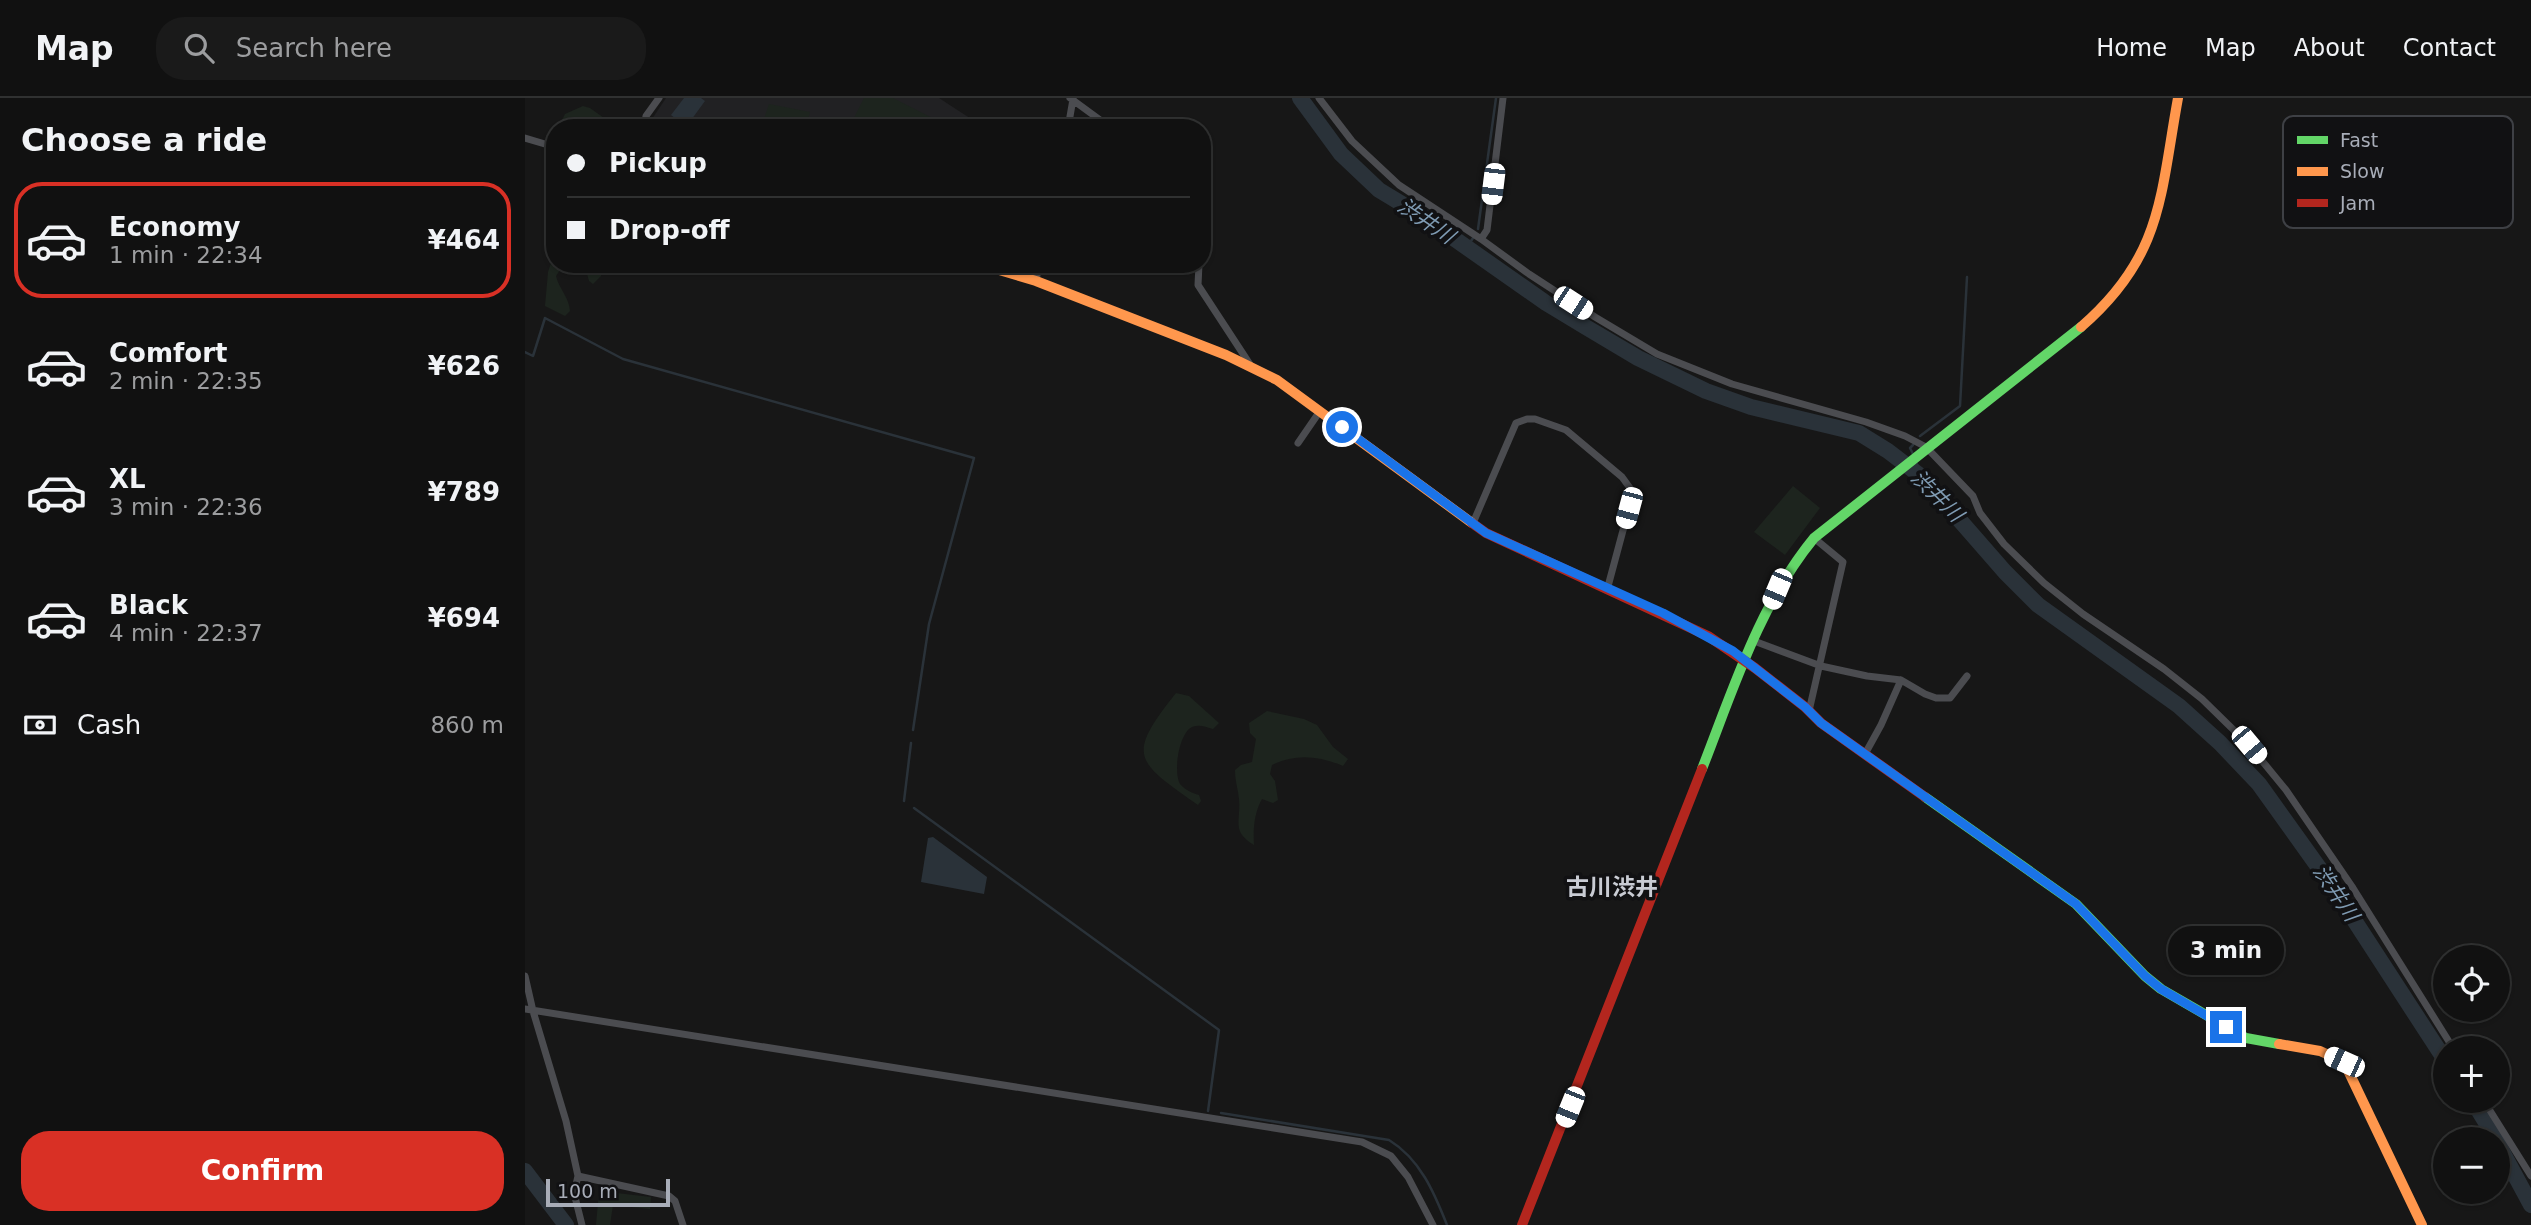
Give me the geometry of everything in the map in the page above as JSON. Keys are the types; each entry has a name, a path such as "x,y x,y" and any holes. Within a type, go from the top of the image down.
{"street":[{"path":"646,119 659,98"},
{"path":"1319,98 1352,141 1399,186 1482,239 1551,288 1657,354 1732,384 1866,422 1905,436 1924,449 1973,496 1980,513 2004,544 2044,583 2202,699 2249,745 2286,790 2353,888 2446,1036"},
{"path":"1482,239 1487,230 1503,98"},
{"path":"1522,1225 1745,660 1777,589 1814,538 2083,325 2111,299 2131,274 2157,215 2178,98"},
{"path":"1069,119 1072,99 1099,119"},
{"path":"525,138 546,144"},
{"path":"1009,273 1036,281 1252,367 1297,393 1473,523 1508,545 1663,613 1708,636 1745,660 1821,723 2076,904 2145,976 2161,989 2246,1038 2320,1051 2344,1062 2422,1225"},
{"path":"1036,281 1037,273"},
{"path":"1199,273 1198,285 1252,367"},
{"path":"1298,443 1320,411"},
{"path":"1473,523 1515,423 1535,419 1566,430 1622,477 1630,488 1629,508 1607,590"},
{"path":"1809,711 1843,562 1814,538"},
{"path":"1755,641 1818,665 1867,676 1901,680 1936,698 1950,698 1966,676"},
{"path":"1865,754 1901,680"},
{"path":"525,976 529,1010 566,1121 578,1176 574,1193 582,1225"},
{"path":"529,1010 1362,1142 1391,1156 1408,1177 1433,1225"},
{"path":"2491,1113 2531,1177"},
{"path":"578,1176 669,1196 675,1201 683,1225"}],"shaded area":[{"path":"666,98 939,98 971,119 652,119"},
{"path":"684,98 701,98 705,101 692,119 676,119 671,115"},
{"path":"864,98 893,98 934,119 854,119"},
{"path":"769,104 810,112 808,119 764,119"},
{"path":"583,106 605,119 562,119 565,114"},
{"path":"548,273 558,273 556,276 570,311 565,316 545,306"},
{"path":"587,273 601,273 593,284"},
{"path":"1793,486 1820,508 1785,555 1754,532"},
{"path":"1176,693 1189,696 1219,723 1213,729 1192,727 1187,731 1181,745 1177,762 1178,778 1184,788 1199,795 1201,801 1198,805 1161,778 1150,767 1145,756 1144,745 1149,731"},
{"path":"1267,711 1304,719 1317,725 1333,747 1348,759 1343,766 1307,757 1272,765 1270,774 1275,781 1278,800 1273,803 1262,799 1257,810 1254,845 1240,830 1235,770 1252,762 1256,739 1250,733 1249,723"},
{"path":"933,837 987,877 984,894 921,882 928,838"},
{"path":"599,1191 651,1197 650,1209 613,1205 610,1225 596,1225"}],"waterway":[{"name":"渋井川","path":"1300,98 1341,154 1379,190 1422,216 1546,303 1638,358 1706,391 1751,407 1859,433 1922,477 2005,572 2038,605 2179,706 2220,743 2259,784 2332,886 2433,1042"},
{"path":"1478,229 1496,98"},
{"path":"1467,247 1473,238"},
{"path":"1920,436 1960,406 1967,277"},
{"path":"525,352 533,356 545,318 623,359 974,458 929,624 913,730"},
{"path":"1913,445 1910,448 1913,454"},
{"path":"1915,460 1922,477"},
{"path":"904,801 911,743"},
{"path":"914,808 1219,1030 1208,1111"},
{"path":"1221,1113 1389,1140 1409,1157 1425,1177 1447,1225"},
{"name":"渋井川","path":"2480,1113 2489,1127"},
{"name":"渋井川","path":"2510,1166 2531,1205"},
{"path":"525,1171 566,1225"}],"traffic: fast":[{"path":"1702,769 1763,620 1778,591 1814,538 2081,327"},
{"path":"1925,797 2076,904 2145,976 2161,989 2246,1038 2279,1044"}],"traffic: slow":[{"path":"2081,327 2108,301 2143,249 2161,195 2178,98"},
{"path":"1009,273 1226,355 1277,380 1472,523"},
{"path":"2279,1044 2320,1051 2344,1062 2422,1225"}],"traffic: jam":[{"path":"1472,523 1486,533 1708,636 1755,668 1821,723 1925,797"},
{"path":"1522,1225 1702,769"}],"district":[{"name":"古川渋井","path":"1612,887"}],"route":[{"path":"1342,427 1486,533 1558,568 1663,613 1733,651 1805,707 1821,723 2076,904 2145,976 2161,989 2226,1027"}]}
